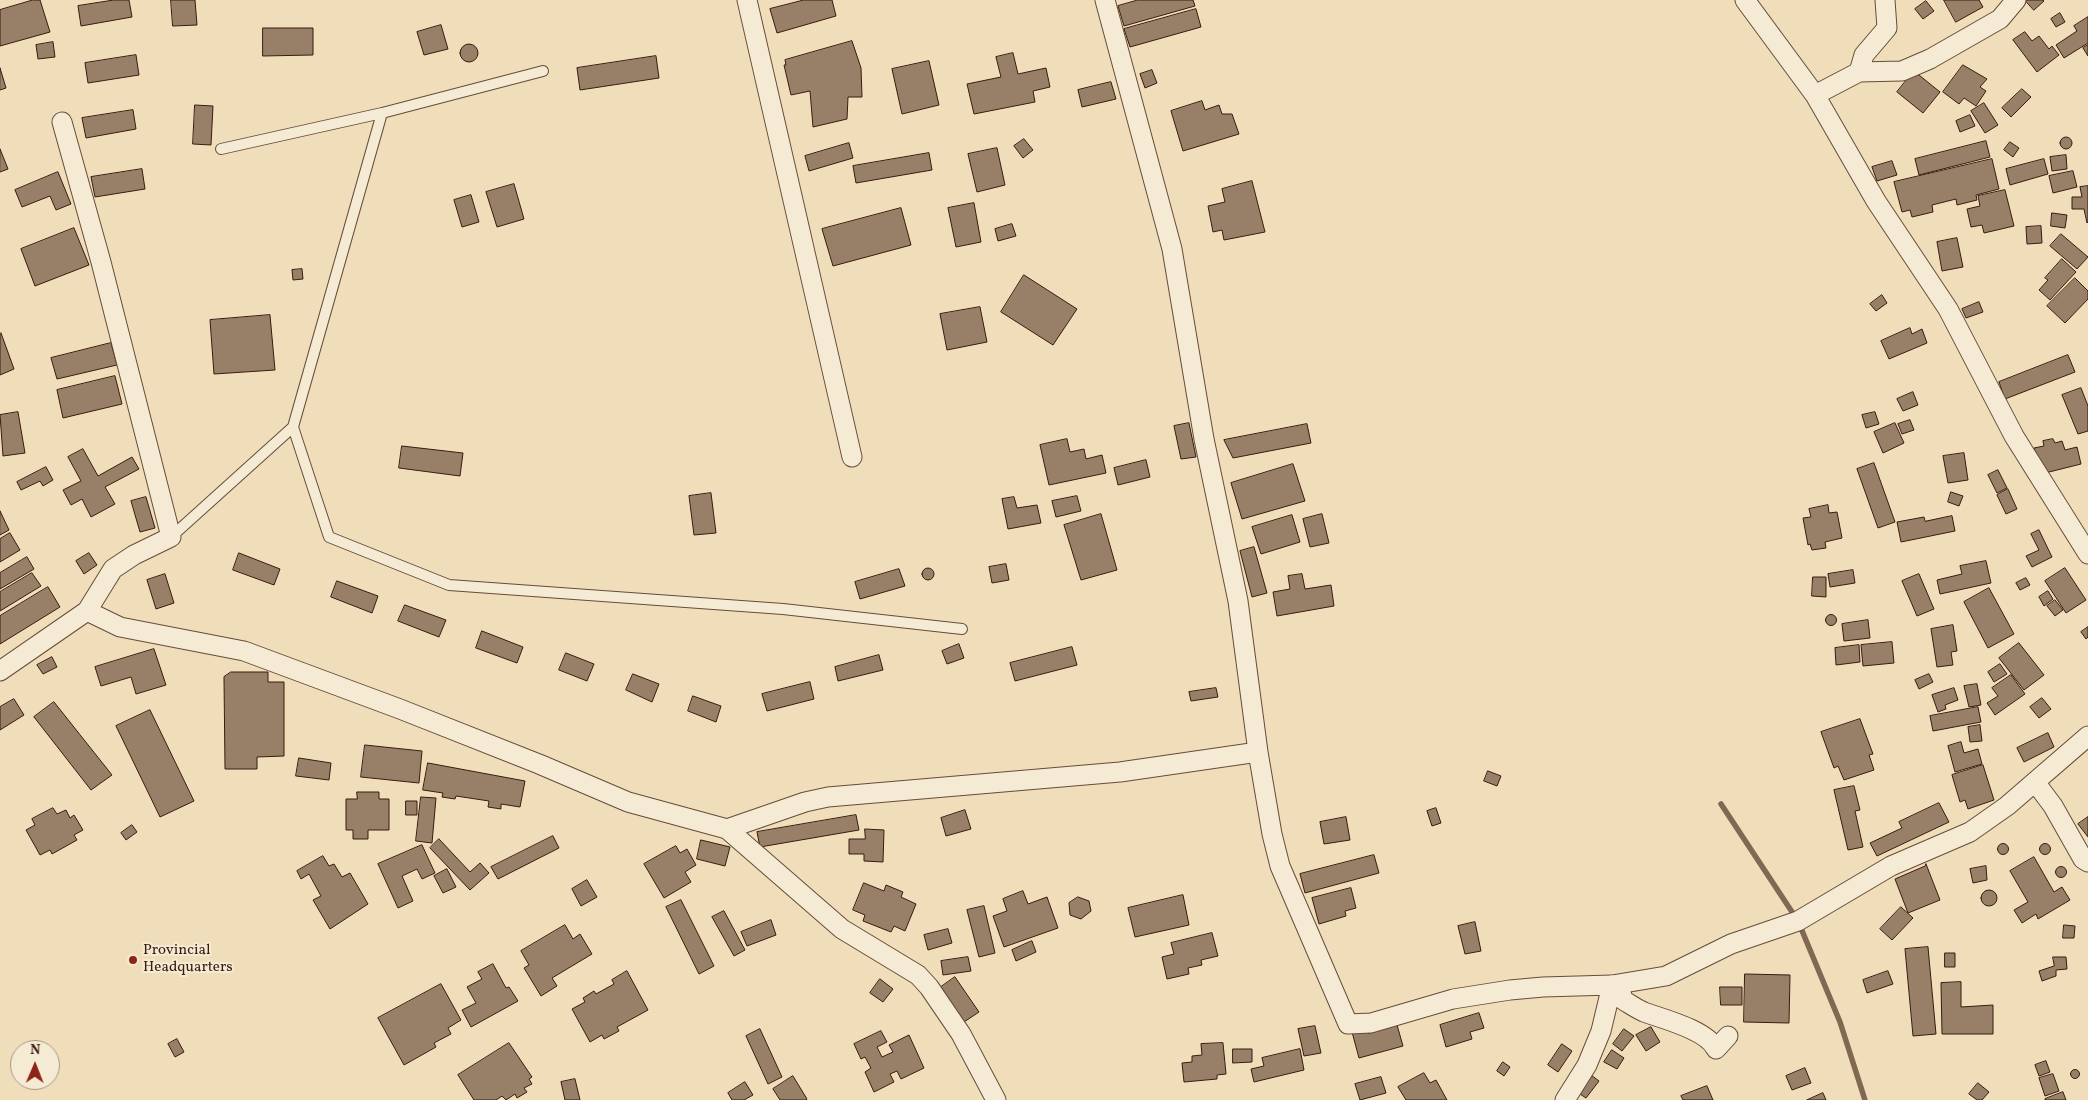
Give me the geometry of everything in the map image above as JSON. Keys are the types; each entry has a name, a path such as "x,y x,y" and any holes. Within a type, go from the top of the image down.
{"street":[{"path":"747,0 852,457"},
{"path":"1105,0 1172,249 1204,439 1238,601 1258,752 1272,834 1280,866 1348,1024 1371,1023 1453,999 1510,990 1543,986 1616,985 1666,976 1731,944 1798,921 1890,866 1970,832 2007,806 2088,736"},
{"path":"1744,0 1815,95 1876,201 1948,310 2014,436 2088,554"},
{"path":"1859,72 1864,55 1887,28 1885,0"},
{"path":"1815,95 1859,72 1902,71 1930,59 2000,19 2016,0"},
{"path":"0,671 87,610 113,570 134,555 171,537 101,262 62,122"},
{"path":"87,610 120,627 244,651 419,716 628,802 727,829 842,929 918,975 930,986 961,1034 996,1100"},
{"path":"727,829 805,802 828,797 1120,772 1258,752"},
{"path":"2035,782 2053,806 2083,859 2088,862"},
{"path":"1616,985 1623,1000 1642,1011 1669,1020 1712,1041 1716,1049 1728,1036"},
{"path":"1565,1100 1587,1065 1602,1031 1616,985"}],"lane":[{"path":"221,149 382,112 543,70"},
{"path":"171,537 293,428 382,112"},
{"path":"293,428 329,536 449,585 783,609 962,629"}],"building":[{"path":"33,0 40,0 50,32 0,46 0,10"},
{"path":"114,0 129,0 132,17 81,26 78,6"},
{"path":"171,0 195,0 197,25 173,26"},
{"path":"804,0 832,0 836,16 777,33 770,9"},
{"path":"1138,0 1193,0 1195,6 1124,26 1118,6"},
{"path":"1944,0 1979,0 1983,7 1956,22"},
{"path":"2025,0 2043,0 2044,1 2034,10"},
{"path":"1926,1 1934,11 1923,19 1915,9"},
{"path":"1196,9 1201,27 1130,47 1124,29"},
{"path":"2060,13 2065,22 2056,27 2051,19"},
{"path":"2088,17 2088,43 2064,58 2056,45 2077,31 2074,26"},
{"path":"441,25 448,49 424,55 417,32"},
{"path":"263,28 313,28 313,55 263,56"},
{"path":"2025,32 2032,41 2039,36 2049,49 2052,46 2059,55 2037,72 2013,40"},
{"path":"852,41 861,68 862,97 848,97 847,119 813,127 810,91 791,95 784,65 786,65 785,60"},
{"path":"53,42 55,57 38,59 36,45"},
{"path":"465,44 473,44 478,49 476,60 465,62 460,57 460,49"},
{"path":"2088,45 2088,56 2083,48"},
{"path":"1013,53 1018,74 1046,68 1050,87 1033,91 1035,102 974,114 967,84 1001,77 996,57"},
{"path":"136,55 139,75 88,83 85,63"},
{"path":"656,56 659,78 580,90 577,68"},
{"path":"929,61 939,105 902,114 892,69"},
{"path":"1963,65 1987,79 1980,87 1986,91 1976,106 1964,98 1959,104 1943,92"},
{"path":"0,68 6,88 0,90"},
{"path":"1152,70 1157,83 1145,88 1140,74"},
{"path":"1914,71 1940,92 1923,113 1897,92"},
{"path":"1111,82 1116,99 1082,107 1078,90"},
{"path":"2022,89 2031,97 2011,117 2002,108"},
{"path":"1202,101 1205,110 1219,105 1222,114 1232,114 1239,134 1183,151 1171,111"},
{"path":"1984,103 1998,125 1985,133 1971,111"},
{"path":"195,105 213,106 211,145 193,144"},
{"path":"133,110 136,129 86,138 82,118"},
{"path":"1970,115 1975,126 1960,132 1956,121"},
{"path":"2064,137 2068,137 2072,143 2068,149 2064,149 2060,145 2060,141"},
{"path":"1024,139 1033,150 1023,158 1014,146"},
{"path":"1986,141 1990,157 1919,175 1915,159"},
{"path":"2010,142 2019,148 2013,157 2004,150"},
{"path":"849,143 853,158 809,171 805,156"},
{"path":"997,148 1005,185 977,192 968,154"},
{"path":"0,149 8,169 0,172"},
{"path":"929,153 932,170 856,183 853,166"},
{"path":"2066,155 2067,169 2052,171 2050,157"},
{"path":"1992,159 1999,189 1976,195 1977,200 1957,205 1956,199 1932,205 1933,212 1912,217 1910,210 1902,212 1894,182"},
{"path":"2044,159 2048,174 2010,185 2006,169"},
{"path":"1892,161 1897,175 1877,181 1872,167"},
{"path":"142,169 145,189 95,197 91,177"},
{"path":"2073,171 2077,187 2053,193 2049,176"},
{"path":"58,172 71,204 56,210 50,196 22,207 15,190"},
{"path":"1252,181 1265,232 1224,240 1222,230 1213,232 1208,206 1225,202 1222,189"},
{"path":"514,184 524,219 497,227 486,192"},
{"path":"2088,186 2087,223 2084,209 2072,209 2072,197 2082,197 2080,187"},
{"path":"2005,190 2014,226 1984,233 1982,225 1971,227 1967,209 1980,206 1978,196"},
{"path":"471,195 479,222 462,227 454,200"},
{"path":"974,203 981,242 956,247 948,208"},
{"path":"901,208 911,245 833,266 822,229"},
{"path":"2052,213 2067,215 2065,228 2051,226"},
{"path":"1012,224 1016,236 998,241 995,229"},
{"path":"2041,226 2042,243 2027,244 2026,227"},
{"path":"74,228 89,265 35,286 21,249"},
{"path":"2061,234 2088,257 2077,269 2050,246"},
{"path":"1957,238 1963,267 1942,271 1937,242"},
{"path":"2062,259 2076,272 2050,300 2039,290 2048,280 2045,278"},
{"path":"302,269 303,279 293,280 292,270"},
{"path":"1024,275 1077,309 1053,345 1001,312"},
{"path":"2075,278 2088,291 2088,299 2065,323 2047,306"},
{"path":"1882,295 1887,303 1876,311 1870,304"},
{"path":"1979,302 1983,312 1966,318 1962,309"},
{"path":"980,307 987,342 947,350 940,314"},
{"path":"270,315 275,370 214,374 210,320"},
{"path":"1910,328 1912,334 1922,329 1927,343 1889,359 1881,341"},
{"path":"0,334 14,369 0,375"},
{"path":"111,343 117,365 57,379 51,358"},
{"path":"2068,355 2075,372 2005,399 1999,382"},
{"path":"115,376 122,404 63,418 57,390"},
{"path":"2081,388 2088,406 2088,431 2078,434 2062,395"},
{"path":"1913,392 1918,405 1903,411 1897,399"},
{"path":"18,412 25,453 3,456 0,415"},
{"path":"1875,412 1879,424 1866,428 1862,415"},
{"path":"1910,420 1914,430 1902,434 1898,424"},
{"path":"1189,423 1196,457 1181,459 1174,426"},
{"path":"1895,423 1904,443 1883,453 1874,432"},
{"path":"1307,424 1311,443 1233,458 1224,440"},
{"path":"1067,439 1070,452 1084,449 1086,459 1102,455 1106,473 1049,485 1040,445"},
{"path":"2053,439 2055,443 2062,441 2065,450 2077,447 2081,464 2041,474 2034,448 2044,446 2043,441"},
{"path":"402,446 463,453 460,476 399,468"},
{"path":"83,449 98,476 132,457 139,469 105,487 115,504 91,517 82,499 71,505 63,490 81,481 68,457"},
{"path":"1964,453 1968,480 1948,483 1943,456"},
{"path":"1146,460 1150,477 1118,485 1114,468"},
{"path":"1874,463 1895,522 1878,528 1857,469"},
{"path":"1293,464 1305,501 1242,519 1231,483"},
{"path":"46,467 53,480 43,486 40,481 21,490 17,482"},
{"path":"1998,470 2007,488 1997,493 1988,475"},
{"path":"2008,489 2017,509 2006,514 1997,495"},
{"path":"1951,492 1963,496 1959,506 1948,502"},
{"path":"711,493 716,533 694,535 689,496"},
{"path":"1077,496 1081,511 1056,517 1052,501"},
{"path":"146,497 155,528 140,532 131,501"},
{"path":"1014,497 1017,508 1037,505 1041,523 1008,529 1002,499"},
{"path":"1828,505 1829,513 1837,512 1842,538 1825,542 1826,548 1812,550 1810,544 1808,545 1803,518 1811,517 1809,509"},
{"path":"0,511 9,530 0,535"},
{"path":"1101,514 1117,570 1081,580 1064,525"},
{"path":"1322,514 1329,543 1310,547 1303,519"},
{"path":"1292,515 1300,542 1261,554 1252,527"},
{"path":"1952,516 1955,531 1901,542 1897,522 1924,517 1925,521"},
{"path":"2039,530 2052,557 2032,567 2026,556 2039,550 2031,534"},
{"path":"10,533 20,550 0,562 0,539"},
{"path":"1254,547 1267,593 1252,597 1240,551"},
{"path":"89,553 97,565 84,574 76,561"},
{"path":"239,553 280,569 274,585 233,570"},
{"path":"27,557 34,569 0,589 0,573"},
{"path":"1986,561 1991,583 1940,594 1937,580 1962,574 1960,566"},
{"path":"1006,564 1009,580 992,583 989,567"},
{"path":"926,568 930,568 934,574 930,580 926,580 922,576 922,572"},
{"path":"2065,568 2086,600 2066,613 2045,581"},
{"path":"899,569 905,586 860,599 855,582"},
{"path":"1853,570 1855,583 1830,587 1828,574"},
{"path":"32,573 41,586 0,611 0,592"},
{"path":"165,574 174,603 156,609 147,580"},
{"path":"1302,574 1305,589 1331,585 1334,606 1277,616 1273,592 1290,589 1288,576"},
{"path":"1919,574 1934,609 1917,616 1902,581"},
{"path":"1813,577 1826,577 1826,597 1812,596"},
{"path":"2026,578 2030,585 2020,590 2016,583"},
{"path":"337,581 378,596 372,613 331,597"},
{"path":"48,587 60,607 0,644 0,616"},
{"path":"1989,588 2014,634 1988,648 1964,602"},
{"path":"2048,591 2053,599 2044,606 2039,597"},
{"path":"2055,600 2063,610 2055,616 2047,606"},
{"path":"405,605 446,620 439,637 398,621"},
{"path":"1829,615 1833,615 1836,620 1835,624 1829,625 1826,622 1826,618"},
{"path":"1868,620 1870,638 1844,641 1842,624"},
{"path":"1953,625 1957,651 1951,652 1953,665 1937,667 1931,629"},
{"path":"2088,627 2088,637 2086,639 2081,632"},
{"path":"482,631 523,647 517,663 476,648"},
{"path":"1892,642 1894,663 1863,666 1861,645"},
{"path":"2019,643 2044,675 2024,690 1999,658"},
{"path":"959,644 964,658 947,664 942,651"},
{"path":"1859,645 1860,662 1836,665 1835,648"},
{"path":"1072,647 1077,665 1015,681 1010,663"},
{"path":"154,649 166,685 136,694 131,677 101,686 95,667"},
{"path":"566,653 594,664 587,681 559,670"},
{"path":"879,655 883,670 838,681 835,667"},
{"path":"52,657 57,667 43,674 37,665"},
{"path":"2000,664 2007,674 1994,682 1988,672"},
{"path":"231,672 268,672 268,682 284,682 284,756 257,757 257,769 225,769 224,677"},
{"path":"633,674 659,684 652,702 626,690"},
{"path":"1929,674 1933,682 1919,689 1915,680"},
{"path":"2011,675 2025,694 1995,715 1987,703 1998,696 1992,688"},
{"path":"810,682 814,699 767,711 762,694"},
{"path":"1977,684 1981,705 1969,707 1964,686"},
{"path":"1216,688 1218,697 1191,701 1189,692"},
{"path":"1954,688 1958,700 1945,705 1946,709 1938,712 1932,695"},
{"path":"693,696 721,706 716,722 688,711"},
{"path":"2042,698 2051,709 2039,718 2030,707"},
{"path":"14,699 24,715 0,730 0,707"},
{"path":"54,702 112,775 91,790 34,717"},
{"path":"1978,707 1981,722 1933,731 1930,716"},
{"path":"150,710 194,801 160,817 116,726"},
{"path":"1860,719 1873,754 1869,755 1874,770 1844,780 1838,766 1834,768 1821,732"},
{"path":"1980,725 1982,741 1970,742 1968,727"},
{"path":"2048,733 2054,747 2024,762 2017,748"},
{"path":"1961,742 1964,753 1978,749 1982,764 1955,772 1948,746"},
{"path":"365,745 422,751 419,783 361,777"},
{"path":"299,758 331,763 329,780 296,776"},
{"path":"428,763 525,781 520,807 501,804 501,809 488,807 489,801 456,796 455,799 442,797 443,793 423,790"},
{"path":"1983,765 1994,800 1968,809 1965,800 1960,802 1952,775"},
{"path":"1488,771 1501,776 1497,786 1484,781"},
{"path":"1854,786 1860,810 1855,811 1863,847 1848,850 1834,790"},
{"path":"357,792 379,792 379,799 389,799 389,830 368,830 368,839 353,839 353,830 346,830 346,799 357,799"},
{"path":"421,797 436,798 432,843 416,841"},
{"path":"406,801 417,801 417,815 406,815"},
{"path":"1939,803 1949,822 1877,856 1870,843 1902,828 1899,822"},
{"path":"53,808 57,814 66,810 70,818 74,815 83,830 74,835 77,840 52,854 50,850 40,855 26,830 35,825 32,819"},
{"path":"1436,808 1441,823 1432,826 1427,811"},
{"path":"965,810 971,829 946,836 941,818"},
{"path":"856,815 859,830 760,847 757,832"},
{"path":"1346,817 1350,840 1324,844 1320,822"},
{"path":"2088,817 2088,837 2078,824"},
{"path":"132,825 137,832 126,840 121,833"},
{"path":"865,829 884,830 883,862 864,861 864,854 849,854 849,839 865,839"},
{"path":"553,836 559,848 498,879 491,867"},
{"path":"439,839 470,872 480,863 489,873 470,890 430,848"},
{"path":"701,840 730,847 725,866 697,859"},
{"path":"2003,843 2009,849 2003,855 1997,849"},
{"path":"2045,843 2051,849 2045,855 2039,849"},
{"path":"422,845 435,873 422,879 417,869 402,876 413,901 398,908 378,864"},
{"path":"676,846 680,853 687,849 696,865 685,872 691,882 664,898 644,864"},
{"path":"1374,855 1379,873 1305,893 1300,874"},
{"path":"323,856 329,866 334,864 342,877 350,873 368,904 330,929 313,900 321,896 309,874 301,879 297,871"},
{"path":"2034,857 2054,892 2062,887 2070,900 2038,919 2036,914 2022,923 2014,910 2028,902 2010,871"},
{"path":"1926,864 1940,900 1908,913 1895,879"},
{"path":"1986,866 1987,880 1973,883 1970,869"},
{"path":"2059,867 2063,867 2066,872 2065,876 2059,877 2056,874 2056,870"},
{"path":"447,869 456,887 443,893 434,876"},
{"path":"587,880 597,897 581,906 572,889"},
{"path":"864,883 884,891 886,885 903,892 901,897 916,904 905,931 894,926 891,932 863,921 865,915 853,910"},
{"path":"1351,888 1356,908 1345,911 1346,916 1319,924 1312,898"},
{"path":"1989,890 1997,898 1989,906 1981,898"},
{"path":"1023,891 1028,904 1047,897 1058,928 1004,947 993,916 1007,911 1003,899"},
{"path":"1183,895 1189,925 1135,937 1128,908"},
{"path":"1078,897 1089,901 1091,911 1081,919 1070,915 1069,903"},
{"path":"681,900 714,966 699,974 666,907"},
{"path":"984,906 995,953 979,957 967,910"},
{"path":"1901,907 1913,918 1892,940 1880,929"},
{"path":"724,911 745,950 734,956 712,917"},
{"path":"771,920 776,935 747,946 741,932"},
{"path":"1475,922 1481,951 1465,954 1458,926"},
{"path":"565,925 573,939 580,934 592,954 552,978 557,986 541,996 524,968 529,965 521,951"},
{"path":"2064,925 2075,926 2074,938 2063,938"},
{"path":"948,929 952,943 928,950 924,935"},
{"path":"1212,933 1218,956 1201,960 1202,965 1188,968 1189,974 1167,979 1162,957 1174,954 1171,943"},
{"path":"1032,941 1036,952 1016,961 1012,950"},
{"path":"1928,947 1936,1034 1913,1036 1905,949"},
{"path":"1945,953 1955,953 1955,967 1945,967"},
{"path":"968,957 971,971 943,975 941,961"},
{"path":"2053,957 2066,957 2067,969 2056,970 2056,976 2042,981 2039,971 2054,966"},
{"path":"493,964 506,988 509,987 518,1001 471,1027 462,1010 476,1003 467,987 482,979 478,972"},
{"path":"627,971 648,1010 617,1027 619,1031 604,1039 602,1035 590,1042 572,1009 585,1002 583,998 594,991 596,994 614,984 612,980"},
{"path":"1888,971 1893,984 1867,993 1863,980"},
{"path":"1745,974 1790,975 1789,1023 1744,1022"},
{"path":"955,977 979,1012 964,1022 941,987"},
{"path":"880,979 893,989 883,1002 870,993"},
{"path":"1961,982 1961,1007 1993,1005 1993,1034 1942,1034 1941,983"},
{"path":"441,984 461,1020 448,1028 451,1034 434,1043 436,1047 404,1065 378,1018"},
{"path":"1720,987 1742,987 1742,1005 1721,1005"},
{"path":"1479,1013 1484,1028 1470,1032 1472,1039 1446,1047 1440,1025"},
{"path":"1397,1025 1403,1046 1359,1058 1352,1032 1366,1028 1368,1033"},
{"path":"1315,1026 1321,1053 1304,1056 1298,1029"},
{"path":"1651,1027 1660,1042 1646,1051 1636,1035"},
{"path":"760,1029 782,1077 768,1084 746,1036"},
{"path":"1624,1029 1634,1036 1622,1051 1613,1044"},
{"path":"881,1031 887,1042 877,1047 882,1057 893,1052 889,1045 909,1035 924,1068 901,1079 897,1071 890,1074 894,1082 874,1092 865,1072 871,1068 865,1057 861,1059 854,1044"},
{"path":"177,1039 184,1052 175,1057 168,1044"},
{"path":"509,1043 532,1077 529,1079 532,1084 524,1088 527,1092 517,1098 515,1094 506,1100 502,1096 496,1100 474,1100 458,1075"},
{"path":"1223,1043 1226,1074 1217,1075 1217,1079 1184,1082 1182,1063 1192,1062 1192,1056 1202,1055 1201,1044"},
{"path":"1562,1044 1572,1051 1558,1072 1548,1065"},
{"path":"1233,1049 1252,1049 1252,1062 1233,1063"},
{"path":"1300,1049 1304,1070 1254,1082 1251,1069 1264,1066 1262,1058"},
{"path":"1612,1050 1624,1058 1617,1069 1604,1062"},
{"path":"2046,1061 2050,1072 2039,1076 2035,1065"},
{"path":"1503,1062 1510,1067 1504,1076 1497,1071"},
{"path":"1805,1068 1811,1083 1792,1090 1786,1076"},
{"path":"2075,1069 2080,1074 2075,1079 2070,1074"},
{"path":"1424,1073 1430,1083 1436,1080 1447,1100 1406,1100 1398,1087"},
{"path":"2053,1074 2059,1091 2045,1096 2039,1078"},
{"path":"1591,1075 1599,1081 1586,1098 1577,1092"},
{"path":"793,1076 807,1099 780,1100 773,1089"},
{"path":"1381,1077 1386,1093 1360,1100 1355,1084"},
{"path":"575,1079 580,1100 565,1100 561,1082"},
{"path":"745,1082 753,1095 744,1100 732,1100 728,1093"},
{"path":"1978,1083 1989,1092 1982,1100 1977,1100 1969,1094"},
{"path":"1707,1086 1713,1100 1683,1100 1681,1096"},
{"path":"2063,1092 2066,1100 2045,1100 2045,1099"},
{"path":"1823,1093 1826,1100 1807,1100"}],"waterway":[{"path":"1721,804 1798,921 1840,1022 1865,1100"}],"place":[{"name":"Provincial Headquarters","path":"133,960"}]}
